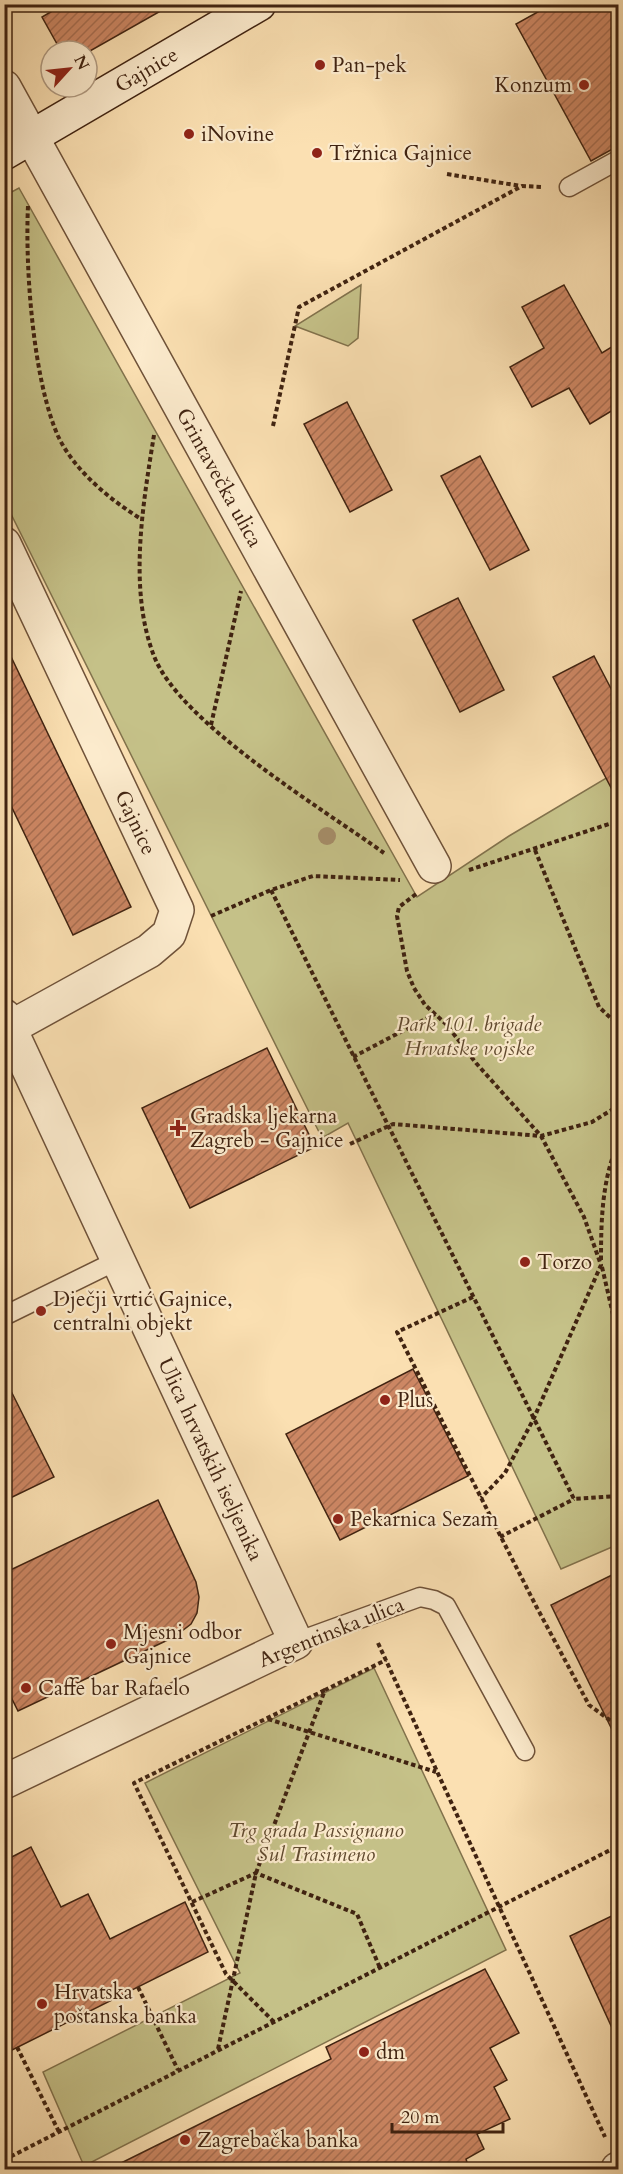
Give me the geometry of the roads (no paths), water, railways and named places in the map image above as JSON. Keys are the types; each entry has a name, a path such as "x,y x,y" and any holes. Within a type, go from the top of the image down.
{"street":[{"name":"Gajnice","path":"4,153 259,4"},
{"name":"Grintavečka ulica","path":"4,87 428,878"},
{"name":"Gajnice","path":"4,544 177,910 169,934 149,951 6,1025"},
{"name":"Ulica hrvatskih iseljenika","path":"6,1025 296,1642"},
{"name":"Argentinska ulica","path":"4,1782 296,1642"}],"lane":[{"path":"569,187 618,160"},
{"path":"4,1316 118,1260"},
{"name":"Argentinska ulica","path":"296,1642 420,1597 434,1600 446,1606 525,1751"}],"place":[{"name":"Pan-pek","path":"320,65"},
{"name":"Konzum","path":"584,85"},
{"name":"iNovine","path":"189,134"},
{"name":"Tržnica Gajnice","path":"317,153"},
{"name":"Gradska ljekarna Zagreb - Gajnice","path":"178,1128"},
{"name":"Torzo","path":"525,1262"},
{"name":"Dječji vrtić Gajnice, centralni objekt","path":"41,1311"},
{"name":"Plus","path":"385,1400"},
{"name":"Pekarnica Sezam","path":"338,1519"},
{"name":"Mjesni odbor Gajnice","path":"111,1644"},
{"name":"Caffe bar Rafaelo","path":"26,1688"},
{"name":"Hrvatska poštanska banka","path":"42,2004"},
{"name":"dm","path":"364,2052"},
{"name":"Zagrebačka banka","path":"185,2140"}],"park label":[{"name":"Park 101. brigade Hrvatske vojske","path":"469,1036"},
{"name":"Trg grada Passignano Sul Trasimeno","path":"316,1842"}]}
